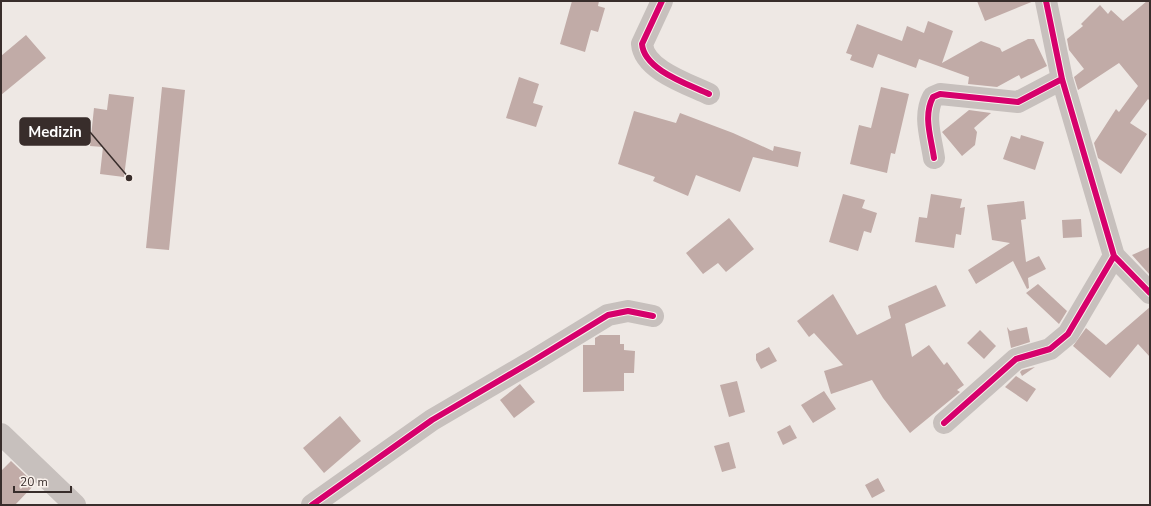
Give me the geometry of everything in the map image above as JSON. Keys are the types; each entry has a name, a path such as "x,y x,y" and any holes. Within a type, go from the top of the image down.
{"street":[{"path":"662,1 642,44 643,52 652,65 709,94"},
{"path":"1046,1 1062,79 1114,256 1150,293"},
{"path":"934,158 927,115 929,105 933,97 940,94 1018,102 1062,79"},
{"path":"944,423 1016,359 1058,344 1068,334 1114,256"},
{"path":"312,505 432,420 608,315 628,311 653,316"},
{"path":"1,434 75,505"}],"building":[{"path":"572,1 599,1 598,6 605,8 598,32 591,30 585,52 560,44"},
{"path":"977,1 1034,1 985,21"},
{"path":"1147,1 1150,1 1150,101 1148,99 1130,123 1147,134 1121,174 1098,158 1094,143 1116,109 1119,112 1138,86 1119,63 1078,90 1074,77 1084,69 1069,50 1067,39 1083,26 1081,24 1100,5 1108,14 1111,10 1123,21"},
{"path":"928,21 953,31 942,63 981,41 1000,48 1002,52 1028,39 1034,39 1047,66 1021,79 1019,75 997,87 968,84 969,77 919,59 916,68 878,54 873,68 850,60 852,55 846,53 857,24 902,41 907,26 924,33"},
{"path":"26,35 46,58 1,95 1,56"},
{"path":"519,77 539,84 533,103 543,106 536,127 506,118"},
{"path":"162,87 185,90 169,250 146,248"},
{"path":"881,87 909,94 895,154 891,153 887,173 850,164 859,125 871,128"},
{"path":"109,94 134,97 124,177 100,174 103,147 90,146 94,108 107,110"},
{"path":"969,110 991,113 974,128 977,132 975,145 962,156 942,132"},
{"path":"634,111 676,123 680,113 733,133 773,151 774,146 801,152 798,167 753,157 740,192 696,175 688,196 653,181 655,177 618,164"},
{"path":"1021,135 1044,142 1035,170 1003,159 1011,136 1020,139"},
{"path":"843,194 865,200 862,208 877,213 871,233 864,231 858,251 829,242"},
{"path":"931,194 962,199 960,208 965,207 961,235 956,234 954,248 915,242 919,217 927,218"},
{"path":"1024,201 1026,219 1021,220 1026,262 1039,256 1046,269 1028,278 1029,288 1027,289 1013,261 976,284 968,270 1010,243 992,240 987,205"},
{"path":"729,218 754,249 726,272 718,263 703,274 686,253"},
{"path":"1081,219 1082,237 1063,238 1062,220"},
{"path":"1150,247 1150,275 1132,255"},
{"path":"1038,284 1067,311 1059,324 1026,293"},
{"path":"936,285 946,306 905,324 912,357 929,345 944,365 947,362 964,385 957,390 960,392 910,433 883,398 872,380 831,394 824,371 843,365 814,333 809,337 797,321 833,294 857,335 891,318 888,306"},
{"path":"1150,307 1150,357 1138,344 1110,378 1073,346 1086,328 1106,345"},
{"path":"1007,327 1010,331 1027,327 1030,342 1011,348"},
{"path":"980,330 996,346 984,359 967,343"},
{"path":"600,335 620,335 620,344 624,344 624,350 635,351 634,373 624,373 624,391 583,392 583,345 595,345 595,338"},
{"path":"769,347 777,361 761,369 756,360 756,354"},
{"path":"1035,367 1022,376 1020,372 1022,370"},
{"path":"1016,376 1036,389 1027,402 1005,387"},
{"path":"737,381 745,412 729,417 720,385"},
{"path":"520,384 535,402 514,418 500,400"},
{"path":"824,391 836,409 813,423 801,405"},
{"path":"340,416 361,441 324,473 303,448"},
{"path":"790,425 797,438 783,445 777,432"},
{"path":"729,442 736,468 722,472 714,446"},
{"path":"11,461 35,484 15,505 1,505 1,471"},
{"path":"878,478 885,491 872,498 865,485"}],"cycle path":[{"path":"662,1 642,44 645,53 650,61 668,75 709,94"},
{"path":"1046,1 1062,79 1114,256 1150,293"},
{"path":"934,158 928,119 930,104 933,97 940,94 1018,102 1062,79"},
{"path":"944,423 1016,359 1050,349 1068,334 1114,256"},
{"path":"312,505 432,420 608,315 628,311 653,316"}],"place":[{"name":"Medizin","path":"129,178"}]}
